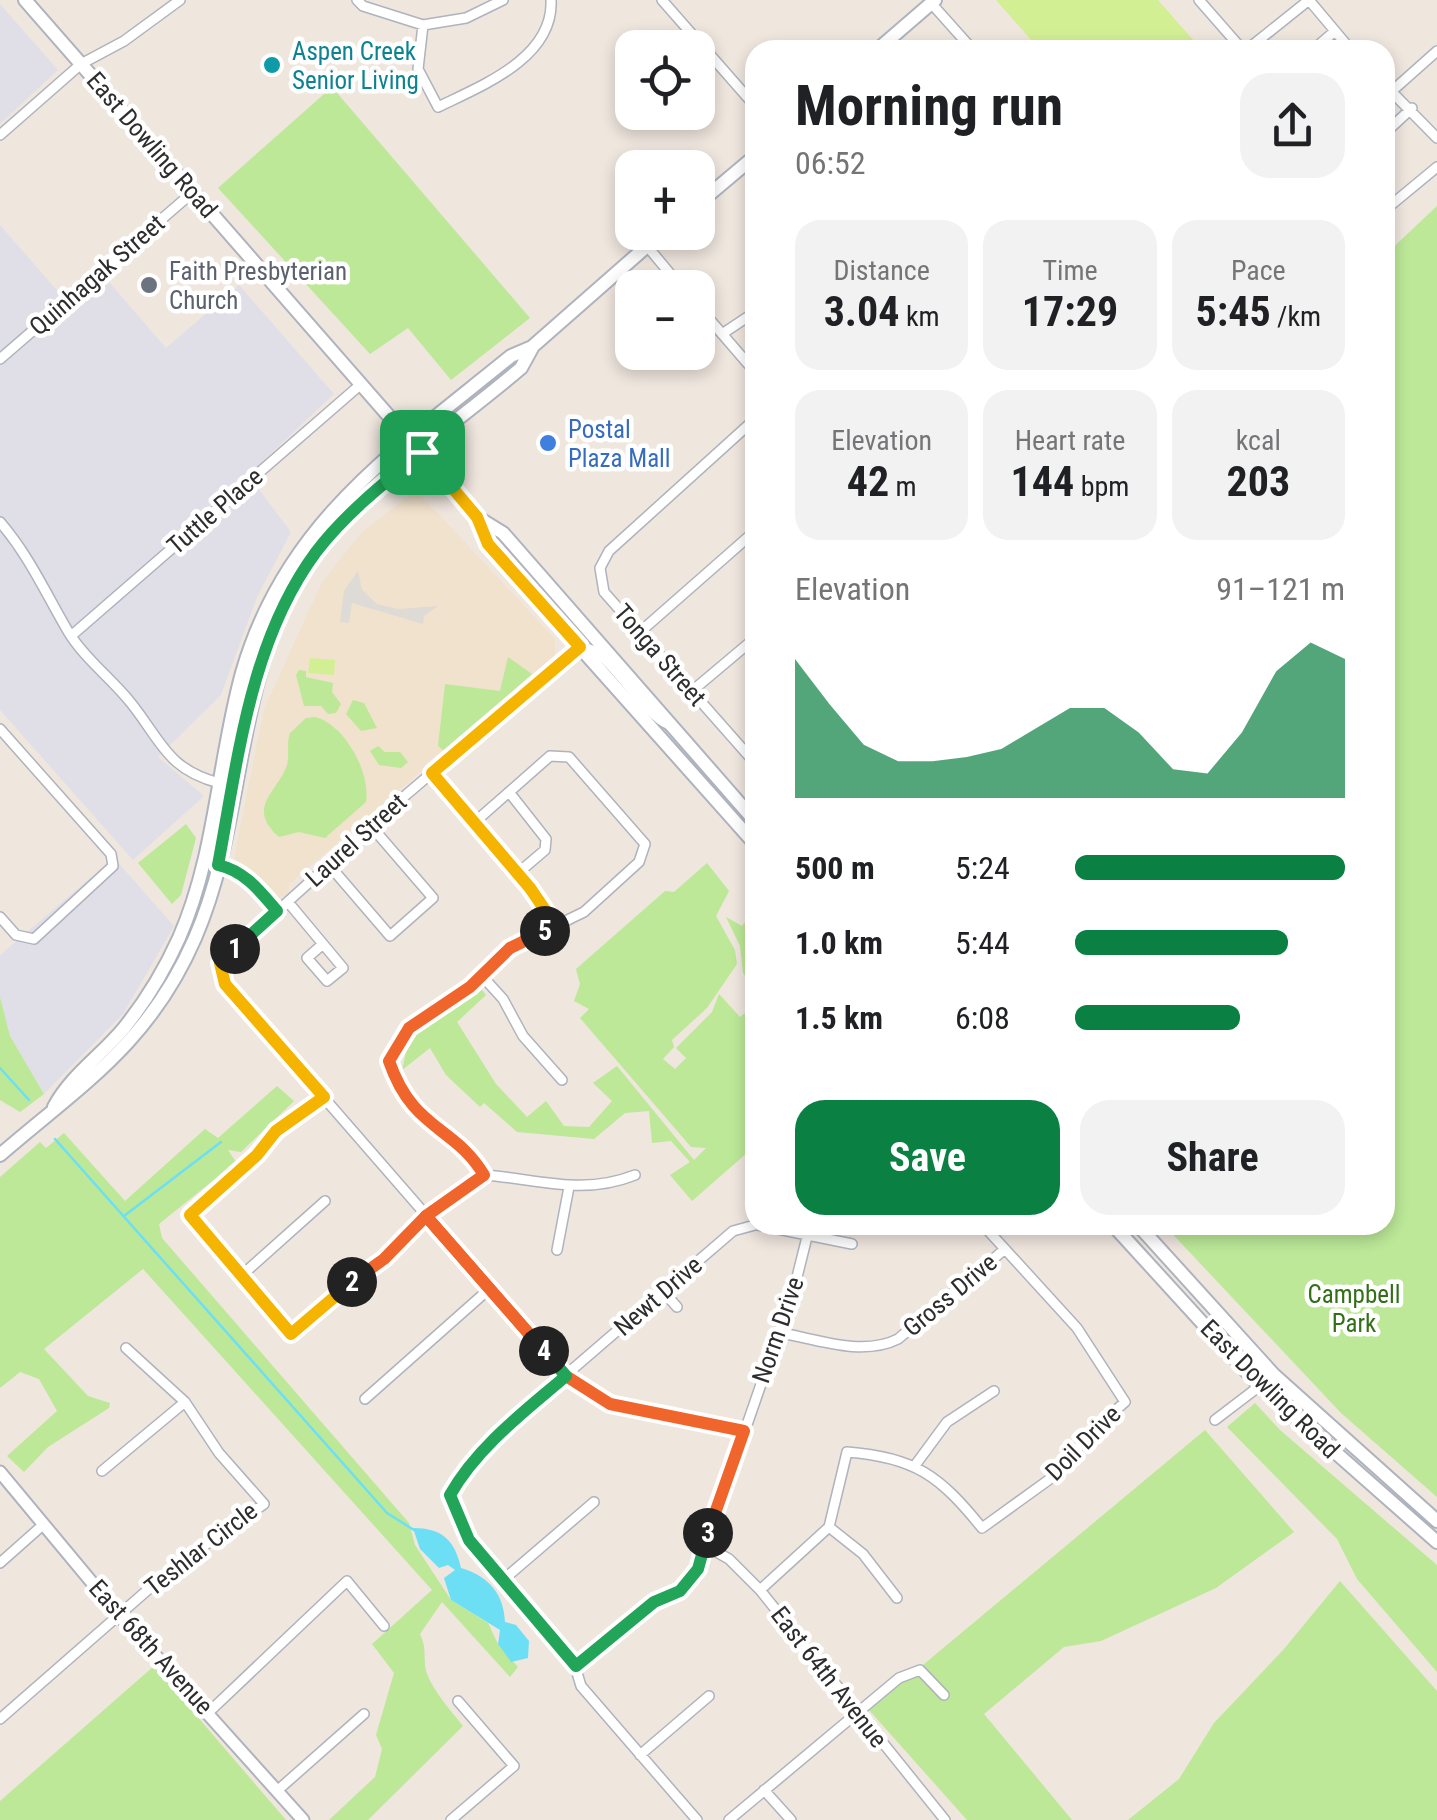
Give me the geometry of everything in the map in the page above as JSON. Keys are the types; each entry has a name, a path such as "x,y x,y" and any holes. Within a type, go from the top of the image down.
{"main road":[{"name":"East Dowling Road","path":"24,0 422,452 477,517 488,544 745,833"},
{"path":"889,40 933,2"},
{"path":"715,190 745,164"},
{"path":"0,1156 54,1107 92,1082 132,1040 180,969 195,938 211,863 219,783 246,662 286,570 319,522 410,440 511,356 532,347 641,250"},
{"path":"54,1107 64,1087 113,1040 176,944 227,820 255,680 284,608 316,552 338,527 521,368 532,347"},
{"name":"East Dowling Road","path":"477,517 503,533 745,810"},
{"path":"219,783 227,820"},
{"path":"92,1082 93,1074 113,1053 113,1040"},
{"name":"East Dowling Road","path":"1122,1235 1260,1386 1437,1542"},
{"name":"East Dowling Road","path":"1147,1235 1274,1375 1437,1521"}],"street":[{"path":"0,135 81,64 124,42 180,0"},
{"path":"357,0 422,25 466,18 503,0"},
{"path":"422,25 418,68 438,107 499,76 536,45 548,26 551,0"},
{"path":"1199,0 1233,40"},
{"path":"1259,40 1309,0 1343,40"},
{"path":"665,1 745,94"},
{"path":"933,2 965,40"},
{"path":"1325,40 1335,31"},
{"path":"1395,83 1437,51"},
{"path":"1395,93 1437,138"},
{"path":"1395,123 1412,108"},
{"path":"1395,202 1437,167"},
{"name":"Quinhagak Street","path":"0,359 193,192"},
{"path":"649,250 667,270"},
{"path":"722,334 745,319"},
{"path":"715,326 745,360"},
{"name":"Tuttle Place","path":"71,636 360,386"},
{"name":"Tonga Street","path":"745,428 609,551 600,568 604,592 745,744"},
{"path":"0,522 28,555 71,636 132,704 164,753 192,776 219,783"},
{"path":"640,632 745,540"},
{"path":"692,691 745,646"},
{"path":"580,647 597,651 648,711 672,727"},
{"name":"Laurel Street","path":"324,1097 225,984 220,972 226,958 371,826 580,647"},
{"path":"0,728 111,854 113,866 34,939 16,935 0,917"},
{"path":"476,821 550,756 569,756 645,844 639,862 584,912 510,948 483,976 409,1028 384,1061 415,1113 473,1156 484,1175"},
{"path":"432,773 476,821 556,926"},
{"path":"510,792 546,839 544,850 518,873"},
{"path":"329,865 390,936 434,898 371,826"},
{"path":"211,863 232,868 254,884 277,911"},
{"path":"288,902 324,944"},
{"path":"483,976 503,1000 523,1036 562,1080"},
{"path":"636,1175 606,1186 569,1187 484,1175 426,1216 384,1259 291,1334 190,1215 257,1155 276,1131 324,1097 426,1216 488,1290 566,1376 610,1404 744,1431"},
{"path":"556,1250 569,1187"},
{"path":"241,1276 325,1200"},
{"name":"Newt Drive","path":"504,1580 469,1540 450,1495 462,1475 487,1448 663,1291 733,1231 745,1228"},
{"name":"Norm Drive","path":"576,1666 654,1602 680,1591 698,1569 794,1288 808,1235"},
{"name":"Newt Drive","path":"824,1235 852,1244"},
{"name":"Doil Drive","path":"829,1527 847,1452 916,1464 953,1492 982,1528 1054,1476 1091,1432 1125,1402 1077,1328 992,1235"},
{"name":"Gross Drive","path":"777,1332 864,1348 882,1347 898,1339 1005,1250"},
{"path":"365,1399 488,1290"},
{"path":"663,1291 677,1308"},
{"path":"442,1330 451,1341"},
{"name":"Teshlar Circle","path":"120,1614 174,1566 264,1504 218,1454 185,1402 126,1348"},
{"path":"1214,1420 1274,1375"},
{"path":"916,1464 948,1422 994,1391"},
{"path":"102,1472 185,1402"},
{"name":"East 68th Avenue","path":"0,1472 303,1820"},
{"path":"594,1502 504,1580 576,1666 581,1686 697,1820"},
{"path":"0,1562 44,1524"},
{"path":"760,1590 829,1527 863,1554 896,1598"},
{"name":"East 64th Avenue","path":"704,1544 730,1559 760,1590 945,1820"},
{"path":"209,1712 347,1582 384,1626"},
{"path":"0,1719 120,1614"},
{"path":"729,1820 900,1678 920,1670 944,1694"},
{"path":"640,1755 708,1696"},
{"path":"451,1820 514,1766 458,1700"},
{"path":"278,1790 364,1714"},
{"path":"764,1790 790,1820"}],"shaded area":[{"path":"0,4 58,70 0,124"},
{"path":"0,225 74,310 109,282 166,348 239,285 334,394 248,475 291,532 257,597 221,695 158,757 204,796 133,860 0,710"},
{"path":"416,490 555,639 555,657 289,884 289,895 278,898 234,858 264,709 322,582 361,533"},
{"path":"358,571 362,590 377,604 398,609 438,606 424,616 423,624 352,603 349,623 340,622 344,591"},
{"path":"114,858 174,926 123,1014 44,1094 10,1036 0,997 0,955"}],"green space":[{"path":"996,0 1158,0 1193,40 1031,40"},
{"path":"332,87 530,318 451,380 408,328 370,354 218,188"},
{"name":"Campbell Park","path":"1437,206 1437,1497 1341,1413 1173,1235 1395,1235 1395,246"},
{"path":"508,657 532,674 444,751 438,746 445,684 500,691"},
{"path":"310,658 335,660 334,675 308,673"},
{"path":"299,670 306,671 306,677 333,683 332,692 341,704 336,713 328,714 321,706 304,706 296,675"},
{"path":"353,700 364,703 377,728 361,731 346,714"},
{"path":"315,717 336,729 353,751 364,777 366,802 325,838 299,832 279,837 269,826 264,808 287,765 290,733 306,718"},
{"path":"378,746 385,752 400,752 408,762 401,768 379,765 370,751"},
{"path":"186,824 196,838 181,895 172,904 138,863"},
{"path":"707,863 729,891 716,916 735,950 737,964 707,1008 672,1040 674,1047 663,1059 675,1069 686,1058 676,1048 712,1012 719,994 740,1017 745,1013 745,1155 692,1201 670,1175 690,1162 671,1141 652,1143 649,1111 625,1113 594,1139 517,1132 484,1103 480,1107 446,1075 430,1048 402,1070 409,1038 423,1023 482,990 486,995 457,1022 496,1084 527,1117 546,1101 564,1126 589,1127 612,1101 593,1083 617,1066 694,1160 706,1148 691,1147 580,1018 589,1009 574,1001 580,984 576,969 665,891 674,892"},
{"path":"726,917 742,926 745,922 745,975 740,946"},
{"path":"0,997 10,1036 44,1094 20,1112 0,1100"},
{"path":"277,1086 294,1101 241,1152 228,1150 236,1162 159,1224 162,1238 409,1523 415,1545 451,1600 488,1623 498,1644 518,1667 510,1677 442,1602 420,1634 426,1672 463,1726 368,1820 329,1820 375,1777 382,1749 376,1735 394,1673 372,1644 432,1590 143,1269 44,1349 88,1396 110,1403 109,1408 48,1447 24,1472 7,1456 57,1411 39,1379 20,1372 0,1388 0,1177 40,1142 46,1148 64,1133 125,1201 205,1129 218,1138"},
{"path":"1255,1403 1280,1430 1437,1565 1437,1672 1357,1579 1337,1539 1227,1427"},
{"path":"1205,1430 1294,1532 1216,1588 1101,1641 1064,1647 984,1714 1072,1820 967,1820 869,1710"},
{"path":"1340,1581 1437,1691 1437,1820 1128,1820 1179,1779 1214,1723 1284,1649"},
{"path":"154,1666 286,1820 0,1820 0,1801"}],"water":[{"path":"413,1528 432,1530 446,1538 461,1568 488,1582 499,1596 505,1622 516,1625 529,1641 528,1658 511,1662 498,1644 500,1630 451,1600 444,1578 455,1570 448,1565 439,1568 420,1549"}],"waterway":[{"path":"0,1068 29,1100"},
{"path":"55,1139 387,1513 414,1530"},
{"path":"124,1216 221,1142"}],"place":[{"name":"Aspen Creek Senior Living","path":"272,65"},
{"name":"Faith Presbyterian Church","path":"149,285"},
{"name":"Postal Plaza Mall","path":"548,443"}],"route":[{"path":"422,452 338,527 316,552 284,608 255,680 218,865 232,868 254,884 277,911 220,963 225,984 324,1097 276,1131 257,1155 190,1215 291,1334 384,1259 426,1216 566,1376 610,1404 654,1416 744,1431 698,1569 680,1591 654,1602 576,1666 469,1540 450,1495 487,1448 566,1376 488,1290 426,1216 484,1175 473,1156 415,1113 398,1086 389,1061 409,1028 470,987 510,948 556,926 476,821 432,773 580,647 488,544 477,517 422,452"}]}
